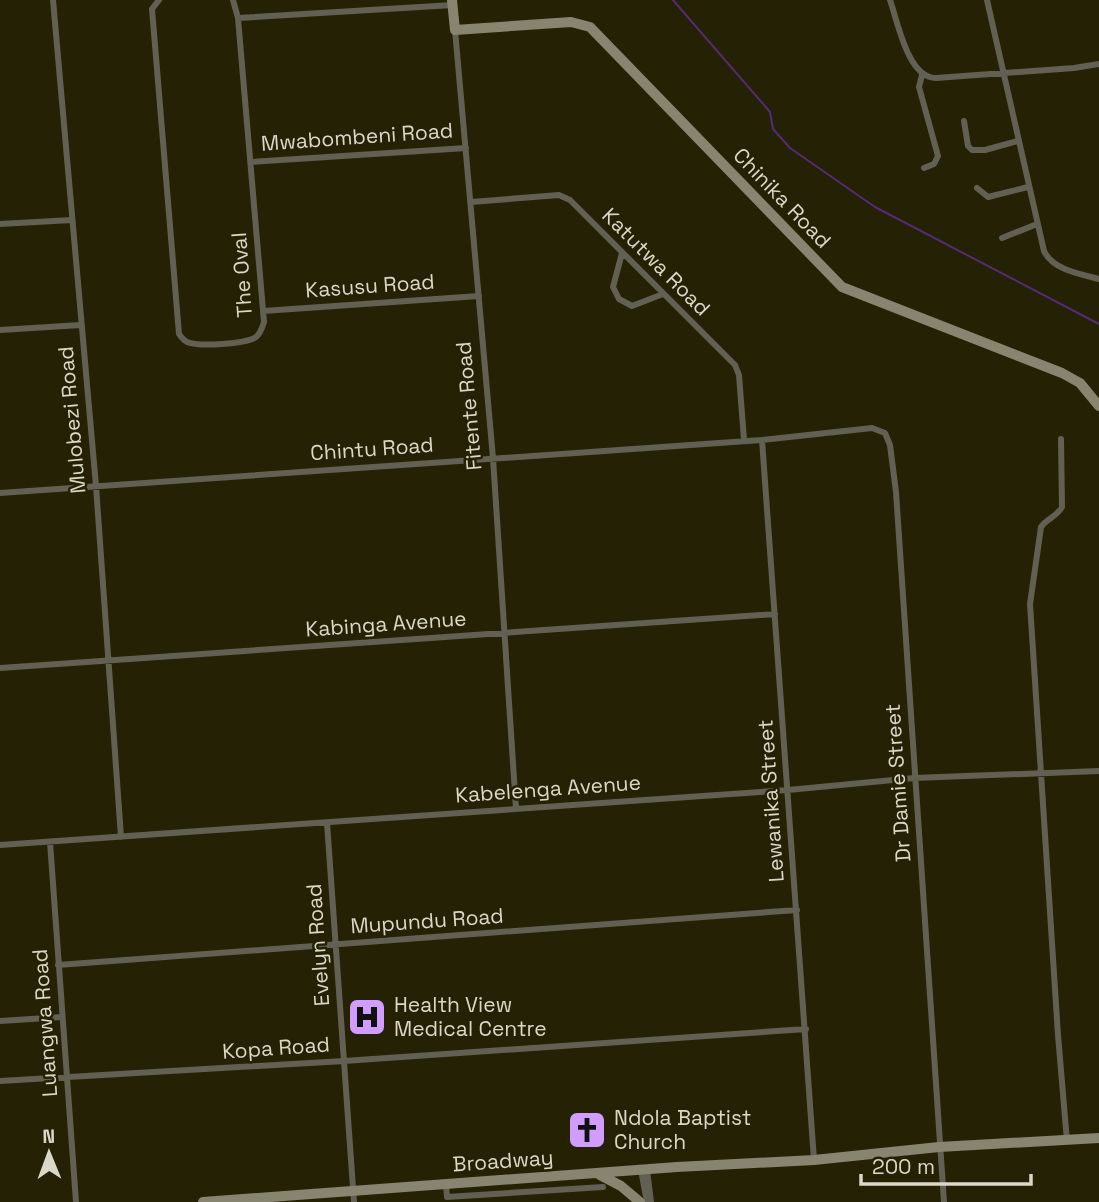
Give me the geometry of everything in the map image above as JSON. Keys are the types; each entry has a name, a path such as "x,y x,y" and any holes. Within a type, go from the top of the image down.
{"main road":[{"name":"Fitente Road","path":"453,2 455,30"},
{"name":"Chinika Road","path":"455,30 571,22 590,27 842,287 1062,373 1080,383 1099,406"},
{"name":"Broadway","path":"203,1202 814,1160 939,1147 1099,1139"},
{"path":"597,1174 621,1186 640,1202"}],"street":[{"name":"Mulobezi Road","path":"53,0 96,486 121,837"},
{"name":"The Oval","path":"159,0 152,9 180,334 184,340 192,343 247,341 262,330 263,311 251,162 238,18 233,0"},
{"path":"890,0 912,60 922,75 936,78 1099,64"},
{"path":"987,0 1044,251 1049,259 1071,271 1099,279"},
{"path":"238,18 453,2"},
{"name":"Fitente Road","path":"455,30 493,458 516,809"},
{"path":"922,75 919,87 937,156 934,164 924,168"},
{"path":"964,121 968,146 972,150 985,150 1018,141"},
{"name":"Mwabombeni Road","path":"251,162 466,148"},
{"path":"977,188 988,197 1028,187"},
{"name":"Katutwa Road","path":"471,202 565,197 735,365 739,375 744,440"},
{"path":"0,225 72,220"},
{"path":"1002,238 1037,224"},
{"path":"622,253 613,287 619,299 632,306 663,294"},
{"name":"Kasusu Road","path":"263,311 479,296"},
{"path":"0,330 81,325"},
{"name":"Chintu Road","path":"0,493 762,440 872,428"},
{"name":"Dr Damie Street","path":"872,428 885,433 888,438 895,480 944,1202"},
{"path":"1061,439 1062,508 1041,527 1030,599 1067,1141"},
{"name":"Lewanika Street","path":"762,440 814,1160"},
{"name":"Kabinga Avenue","path":"0,668 775,614"},
{"name":"Kabelenga Avenue","path":"0,845 788,790 914,778 1099,771"},
{"name":"Evelyn Road","path":"327,823 354,1202"},
{"name":"Luangwa Road","path":"50,842 76,1202"},
{"name":"Mupundu Road","path":"58,965 797,910"},
{"path":"0,1021 62,1017"},
{"name":"Kopa Road","path":"0,1081 344,1061 806,1028"},
{"path":"644,1170 649,1202"},
{"path":"499,1181 499,1194"},
{"path":"446,1185 447,1197 603,1186"}],"waterway":[{"path":"673,0 770,112 773,129 790,148 875,207 1099,324"}],"place":[{"name":"Health View Medical Centre","path":"367,1017"},
{"name":"Ndola Baptist Church","path":"587,1130"}]}
